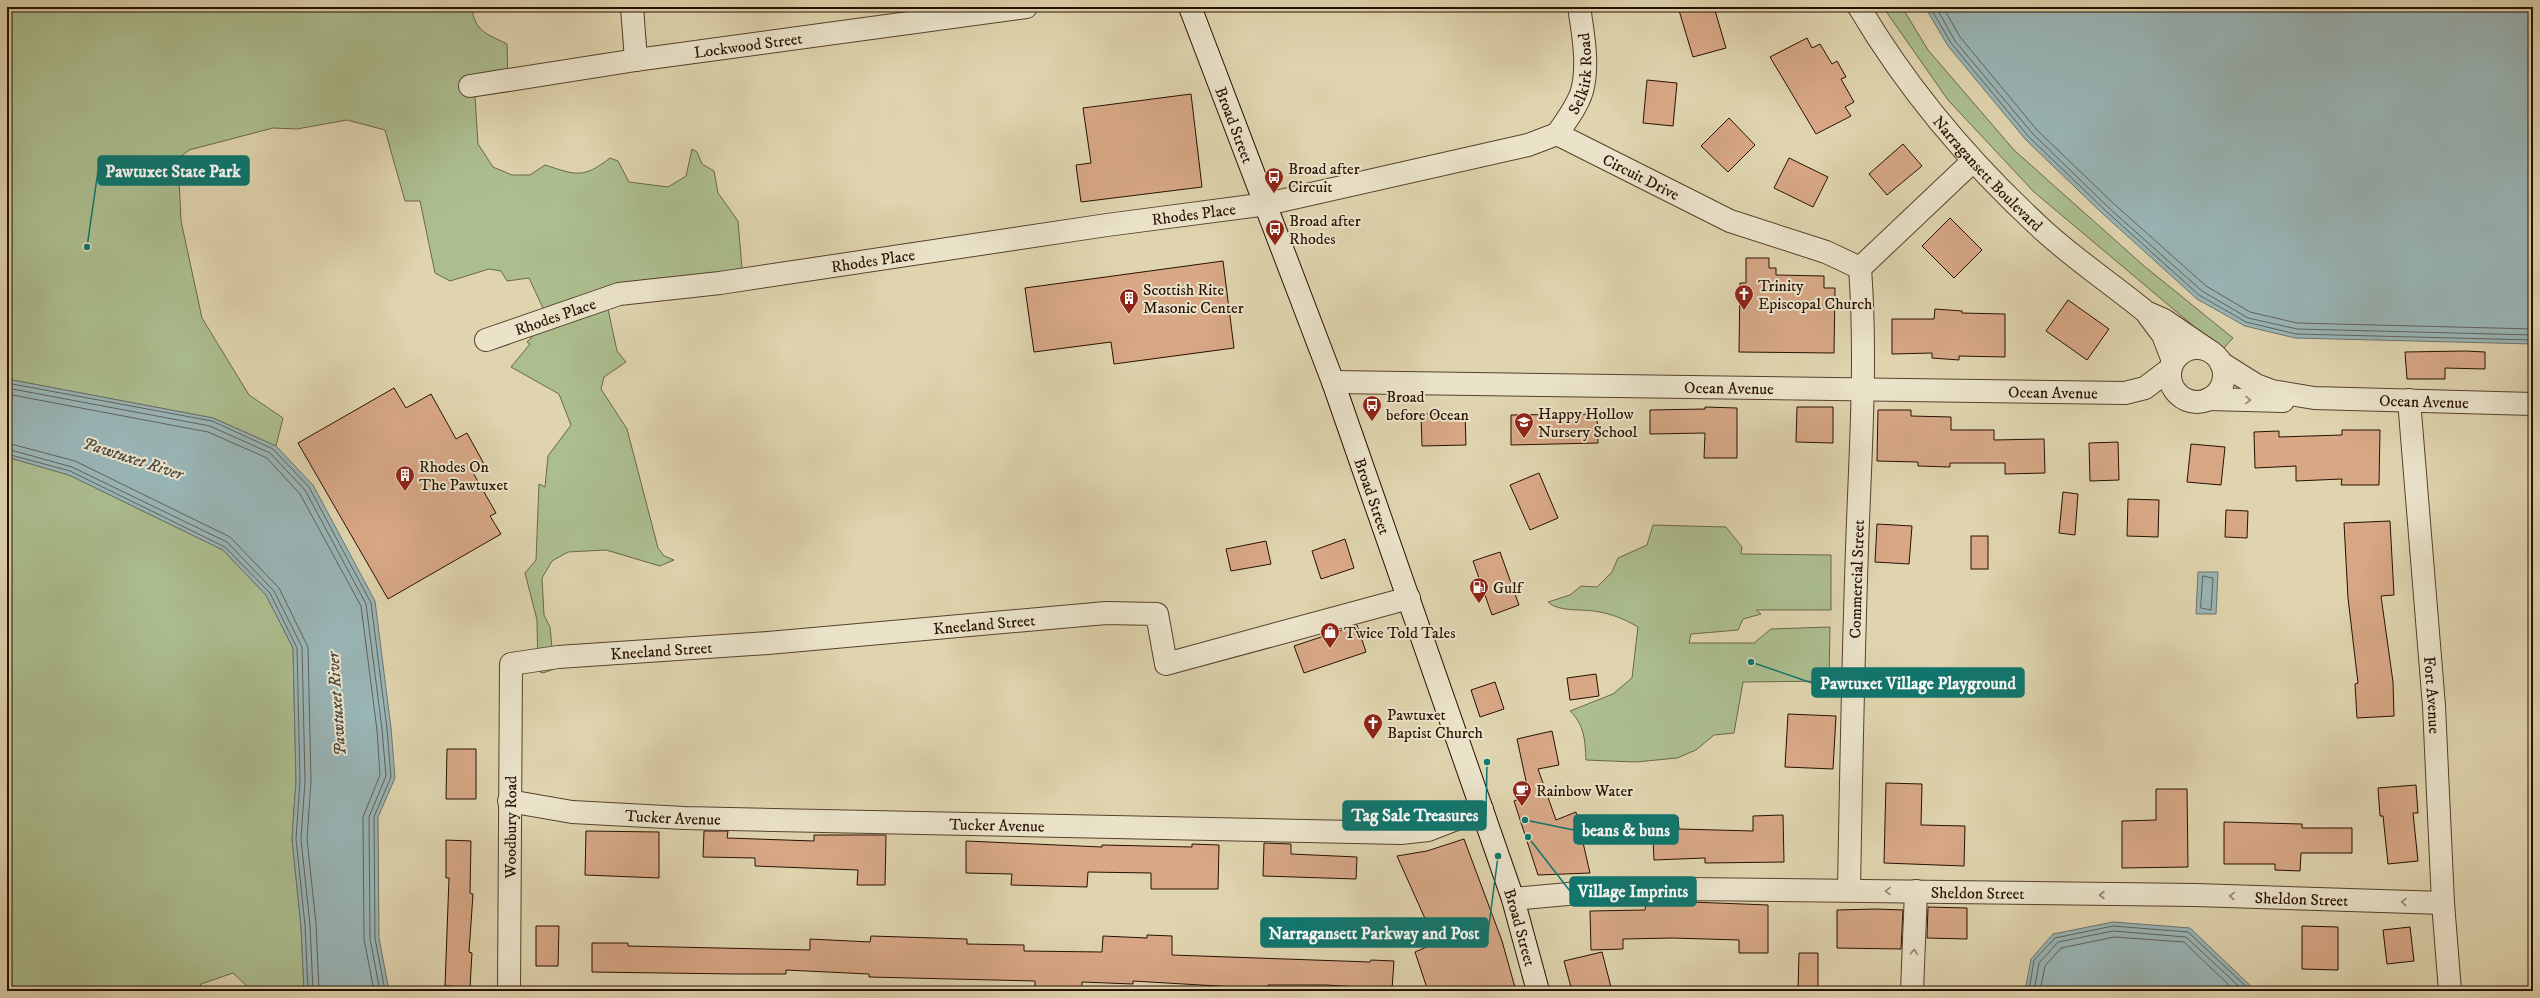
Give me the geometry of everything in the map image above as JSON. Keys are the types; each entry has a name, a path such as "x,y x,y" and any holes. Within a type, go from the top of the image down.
{"street":[{"path":"632,7 636,60"},
{"name":"Lockwood Street","path":"470,86 636,60 1026,7"},
{"name":"Broad Street","path":"1190,7 1333,382 1513,899 1538,991"},
{"name":"Selkirk Road","path":"1557,134 1571,114 1582,90 1585,60 1579,7"},
{"name":"Narragansett Boulevard","path":"1859,7 1910,82 1973,161 2045,232 2146,312 2164,320 2215,357"},
{"path":"1266,204 1528,145 1557,134"},
{"name":"Circuit Drive","path":"1557,134 1730,221 1826,252 1860,268"},
{"path":"1860,268 1973,161"},
{"name":"Rhodes Place","path":"486,340 619,294 720,283 1107,225 1266,204"},
{"name":"Commercial Street","path":"1849,890 1853,673 1863,388 1863,307 1860,268"},
{"name":"Narragansett Boulevard","path":"2146,312 2163,335 2172,365"},
{"name":"Ocean Avenue","path":"2125,393 2145,388 2172,365 2185,351 2192,348 2215,357 2261,387 2314,398 2533,404"},
{"path":"2209,399 2221,388 2224,372 2215,357"},
{"path":"2172,365 2169,376 2173,389 2184,399"},
{"name":"Ocean Avenue","path":"1333,382 1863,388 2125,393 2145,398 2184,399 2200,402 2209,399 2299,401 2314,398"},
{"name":"Fort Avenue","path":"2410,400 2434,706 2443,903 2450,991"},
{"name":"Kneeland Street","path":"511,664 558,657 768,643 1106,613 1157,614 1166,664 1409,598"},
{"name":"Woodbury Road","path":"509,991 511,664"},
{"name":"Tucker Avenue","path":"509,801 572,812 684,818 1401,833 1428,830 1482,809"},
{"name":"Sheldon Street","path":"1513,899 1601,891 1674,889 2195,895 2443,903"},
{"path":"1912,991 1916,891"}],"green space":[{"path":"7,7 472,7 473,15 479,27 483,31 507,44 508,86 476,93 475,97 478,144 493,167 512,175 530,175 545,165 572,173 579,173 593,169 610,158 618,161 629,182 668,187 686,176 692,149 697,152 702,164 714,171 718,193 738,221 743,280 649,295 608,309 617,351 626,362 604,377 601,389 627,429 658,548 664,556 674,560 660,566 606,550 568,552 552,561 542,578 544,615 550,627 554,669 543,673 538,671 537,620 525,573 536,560 539,484 545,487 548,456 571,425 559,394 511,367 530,344 527,342 549,321 529,278 507,281 501,271 489,269 450,281 435,273 420,201 405,201 385,130 347,120 297,129 273,128 189,150 178,159 181,221 202,318 249,395 283,418 276,446 213,418 7,379"},
{"path":"1883,7 1902,7 1928,50 2014,150 2144,266 2233,338 2222,350 2034,192 1948,100"},
{"path":"7,457 69,475 223,550 266,595 293,648 296,781 292,839 301,926 304,991 249,991 249,988 233,973 201,984 198,991 7,991"},
{"path":"1653,525 1726,527 1742,547 1741,554 1831,555 1831,610 1756,610 1761,614 1743,619 1738,630 1691,634 1689,643 1754,643 1771,629 1830,627 1829,681 1743,682 1734,733 1714,735 1696,750 1677,758 1636,762 1586,760 1583,734 1579,722 1570,711 1613,694 1632,678 1638,627 1605,613 1564,609 1548,602 1570,595 1581,586 1597,587 1612,572 1618,558 1647,545"}],"water":[{"path":"1925,7 2533,7 2533,344 2295,338 2245,326 2197,299 2103,214 2026,140 1948,46"},
{"name":"Pawtuxet River","path":"7,379 213,418 276,446 313,485 375,601 391,728 395,778 378,817 379,938 389,991 304,991 301,926 292,839 296,781 293,648 266,595 223,550 69,475 7,457"},
{"path":"2198,572 2218,572 2216,614 2196,614"},
{"path":"2113,922 2190,928 2256,991 2025,991 2031,959 2053,934"}],"building":[{"path":"1678,7 1714,7 1726,48 1693,57"},
{"path":"1807,38 1812,48 1820,44 1832,64 1837,61 1846,77 1841,79 1854,102 1845,107 1851,116 1816,134 1770,57"},
{"path":"1647,80 1677,83 1673,126 1643,123"},
{"path":"1191,94 1202,187 1081,202 1076,165 1091,163 1083,108"},
{"path":"1729,118 1755,145 1728,172 1701,146"},
{"path":"1903,144 1922,166 1887,195 1869,174"},
{"path":"1789,158 1828,177 1813,207 1774,188"},
{"path":"1950,218 1982,250 1954,278 1922,246"},
{"path":"1746,258 1769,258 1769,268 1776,268 1776,275 1824,276 1824,288 1835,288 1834,353 1739,352 1740,283 1746,283"},
{"name":"Scottish Rite Masonic Center","path":"1223,261 1234,348 1114,364 1111,342 1034,352 1025,288"},
{"path":"2068,300 2109,329 2087,360 2046,331"},
{"path":"1935,309 1962,311 1962,313 2005,314 2005,357 1959,356 1959,360 1932,358 1932,353 1892,354 1892,319 1934,319"},
{"path":"2405,352 2485,352 2485,369 2445,368 2445,379 2407,379"},
{"name":"Rhodes On The Pawtuxet","path":"394,388 406,408 431,394 456,439 467,433 484,464 472,471 496,513 490,516 501,534 388,599 298,443"},
{"path":"1705,407 1737,408 1737,458 1704,458 1705,433 1650,434 1650,410 1705,409"},
{"path":"1797,407 1833,407 1833,443 1796,442"},
{"path":"1878,410 1911,410 1911,416 1951,417 1951,430 1994,430 1994,440 2044,439 2045,473 2005,474 2005,463 1950,463 1950,467 1918,466 1918,462 1877,461"},
{"path":"1465,413 1466,445 1422,446 1421,414"},
{"path":"1597,414 1598,443 1511,445 1511,415"},
{"path":"2342,430 2380,430 2379,485 2341,485 2342,479 2296,481 2296,466 2255,468 2254,432 2279,431 2279,437 2342,435"},
{"path":"2118,442 2119,480 2090,481 2089,443"},
{"path":"2191,444 2225,447 2221,485 2187,482"},
{"path":"1539,473 1558,518 1530,530 1510,485"},
{"path":"2063,492 2078,494 2075,535 2059,533"},
{"path":"2128,499 2159,500 2158,537 2127,536"},
{"path":"2226,510 2248,511 2247,538 2225,537"},
{"path":"2390,521 2394,595 2381,596 2393,682 2394,716 2357,718 2355,684 2358,683 2348,598 2344,523"},
{"path":"1877,524 1912,526 1909,564 1875,562"},
{"path":"1971,536 1988,536 1988,569 1971,569"},
{"path":"1345,539 1354,568 1321,579 1312,551"},
{"path":"1266,541 1271,564 1231,571 1226,549"},
{"path":"1500,552 1519,605 1492,615 1473,561"},
{"name":"Twice Told Tales","path":"1357,625 1366,652 1304,673 1294,646"},
{"path":"1596,674 1599,696 1570,700 1567,678"},
{"path":"1495,682 1504,709 1480,717 1471,690"},
{"path":"1788,714 1836,716 1833,769 1785,767"},
{"path":"1552,731 1559,765 1538,769 1556,820 1576,812 1590,873 1538,875 1514,801 1529,795 1517,739"},
{"path":"447,749 476,749 476,799 446,799"},
{"path":"1886,783 1922,784 1921,825 1965,826 1964,866 1884,863"},
{"path":"2416,785 2418,813 2413,813 2418,861 2388,864 2383,816 2380,816 2378,788"},
{"path":"2156,789 2187,789 2188,867 2122,868 2122,821 2156,820"},
{"path":"1783,815 1784,862 1705,863 1705,858 1654,860 1652,818 1678,817 1679,829 1753,831 1753,816"},
{"path":"2224,822 2302,824 2302,828 2352,828 2352,853 2301,853 2300,871 2275,870 2275,864 2224,864"},
{"path":"586,831 659,832 659,878 585,875"},
{"path":"704,831 728,831 727,838 814,841 814,835 886,835 885,885 857,885 858,870 755,866 755,858 703,857"},
{"path":"1464,839 1502,941 1516,991 1428,991 1415,952 1436,943 1397,856 1427,851"},
{"path":"446,840 471,841 470,893 473,894 469,952 472,953 470,987 445,986 449,878 446,878"},
{"path":"966,841 1102,847 1102,845 1192,847 1192,844 1219,845 1218,889 1151,889 1151,873 1088,872 1087,887 1011,885 1012,874 966,873"},
{"path":"1264,843 1291,844 1291,854 1357,857 1356,879 1263,876"},
{"path":"1691,902 1768,905 1768,953 1739,953 1739,940 1672,938 1623,939 1623,949 1591,950 1590,911 1645,910 1646,903"},
{"path":"1928,907 1967,908 1967,939 1927,938"},
{"path":"1837,910 1903,910 1901,949 1837,948"},
{"path":"536,926 559,926 558,966 536,966"},
{"path":"2302,926 2338,927 2338,970 2302,969"},
{"path":"2410,927 2414,961 2387,964 2383,930"},
{"path":"1147,935 1172,936 1172,955 1370,962 1371,960 1394,961 1392,989 1326,985 1268,985 1268,989 1133,981 1133,984 1082,982 1082,991 1035,991 1035,981 869,977 869,974 786,970 786,974 592,972 592,943 628,943 628,946 810,950 810,939 870,942 871,936 967,939 967,944 1024,945 1024,951 1102,952 1103,936 1147,938"},
{"path":"1602,952 1612,991 1572,991 1564,961"},
{"path":"1799,953 1818,953 1818,990 1798,990"}],"place":[{"name":"Broad after Circuit","path":"1274,194"},
{"name":"Broad after Rhodes","path":"1275,246"},
{"name":"Pawtuxet State Park","path":"87,247"},
{"name":"Trinity Episcopal Church","path":"1744,311"},
{"name":"Scottish Rite Masonic Center","path":"1129,315"},
{"name":"Broad before Ocean","path":"1372,422"},
{"name":"Happy Hollow Nursery School","path":"1524,439"},
{"name":"Rhodes On The Pawtuxet","path":"405,492"},
{"name":"Gulf","path":"1479,604"},
{"name":"Twice Told Tales","path":"1330,649"},
{"name":"Pawtuxet Village Playground","path":"1751,662"},
{"name":"Pawtuxet Baptist Church","path":"1373,740"},
{"name":"Tag Sale Treasures","path":"1487,762"},
{"name":"Rainbow Water","path":"1522,807"},
{"name":"beans & buns","path":"1525,820"},
{"name":"Village Imprints","path":"1528,837"},
{"name":"Narragansett Parkway and Post","path":"1498,856"}]}
